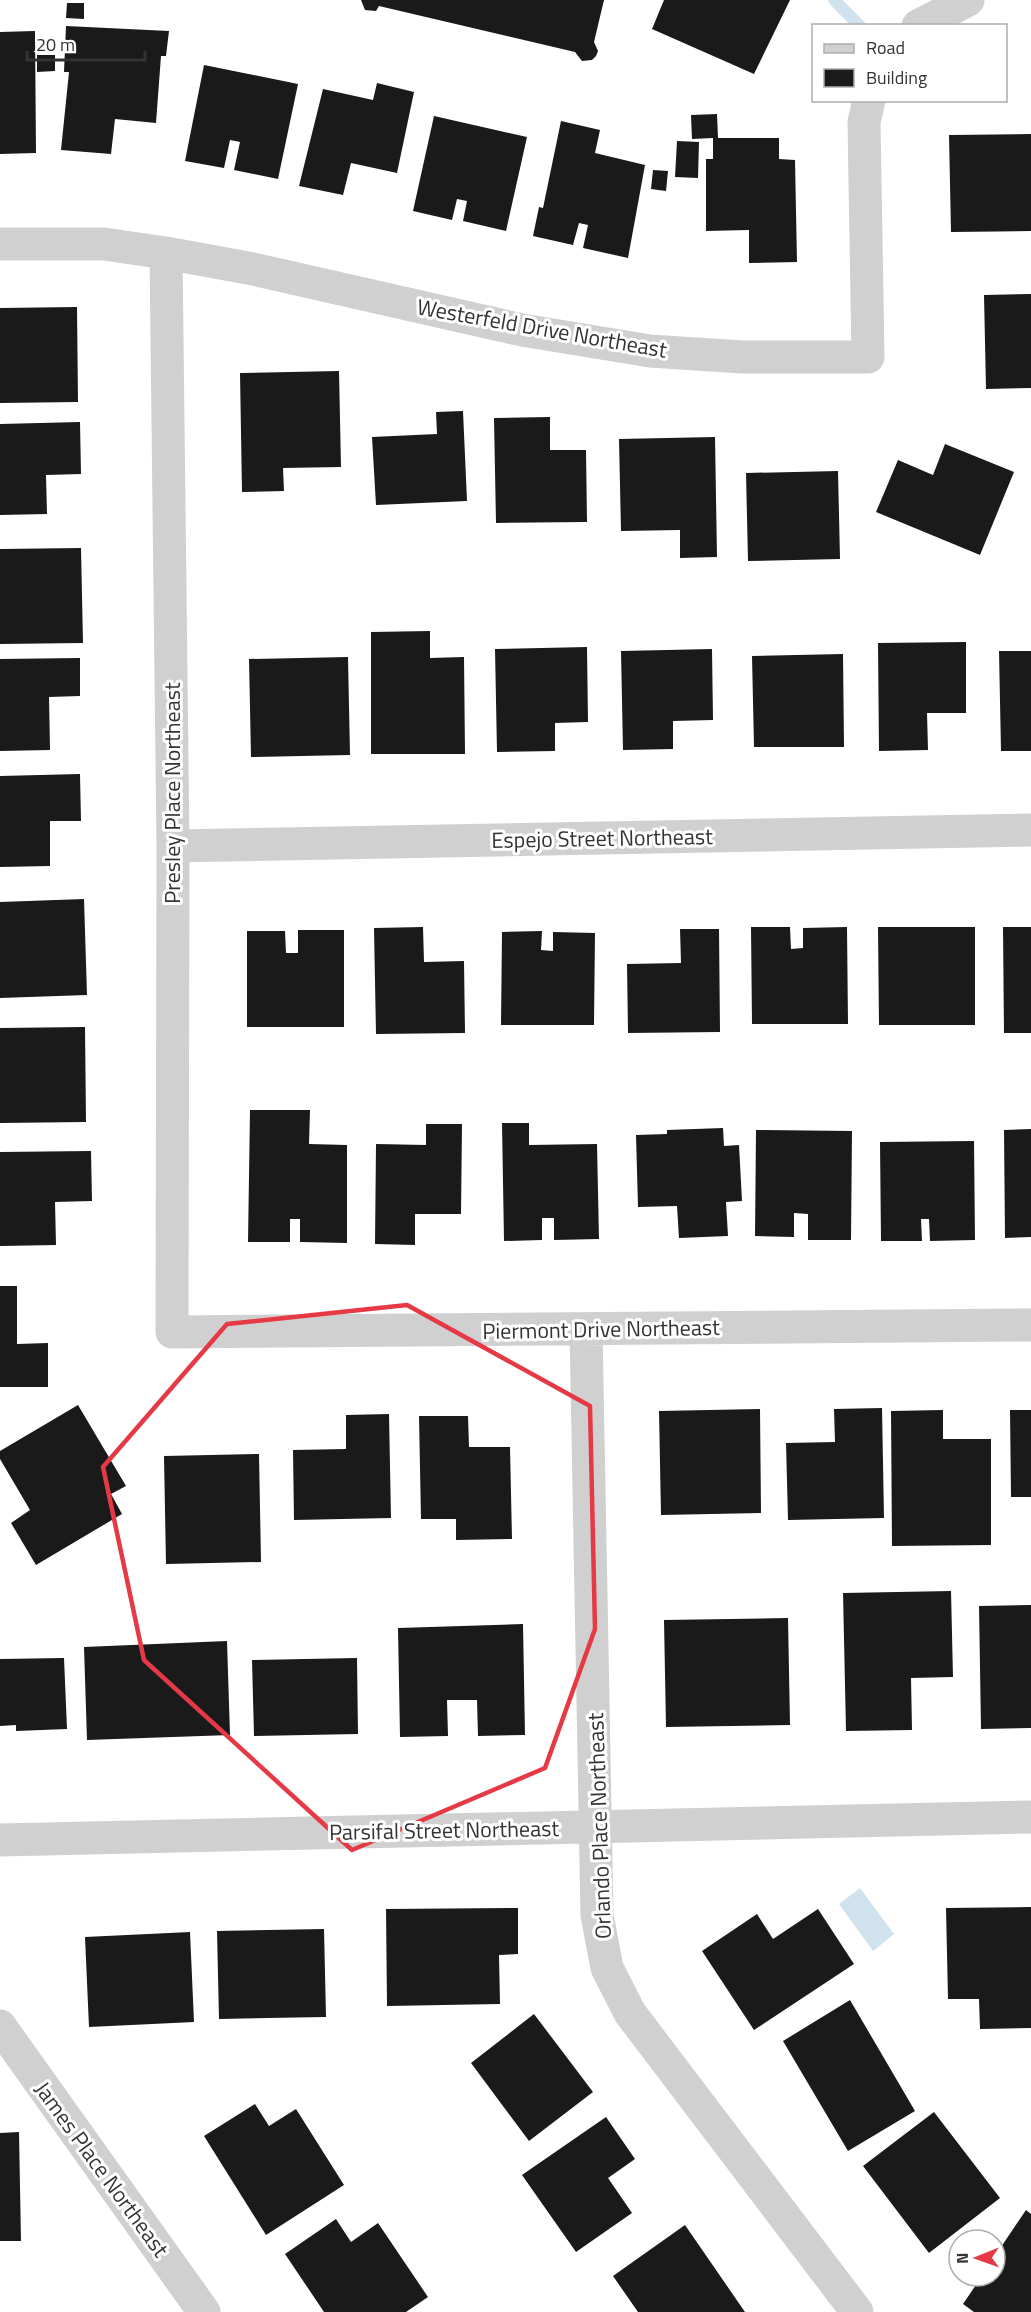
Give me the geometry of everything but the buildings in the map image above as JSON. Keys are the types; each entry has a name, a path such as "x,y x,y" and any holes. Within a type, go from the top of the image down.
{"street":[{"path":"922,24 968,0"},
{"name":"Westerfeld Drive Northeast","path":"0,244 104,244 166,253 253,269 522,330 650,351 742,357 868,357 864,122 869,102"},
{"name":"Presley Place Northeast","path":"166,253 173,846 172,1332"},
{"name":"Espejo Street Northeast","path":"173,846 1031,830"},
{"name":"Piermont Drive Northeast","path":"172,1332 1031,1325"},
{"name":"Orlando Place Northeast","path":"586,1329 599,1926 607,1968 630,2013 857,2312"},
{"name":"Parsifal Street Northeast","path":"0,1840 1031,1817"},
{"name":"James Place Northeast","path":"0,2026 204,2312"}],"highlighted area":[{"path":"407,1305 590,1406 595,1629 545,1768 352,1850 144,1660 103,1467 227,1324"}],"water":[{"path":"860,1888 894,1934 873,1951 839,1904"}],"waterway":[{"path":"834,0 858,24"}]}
